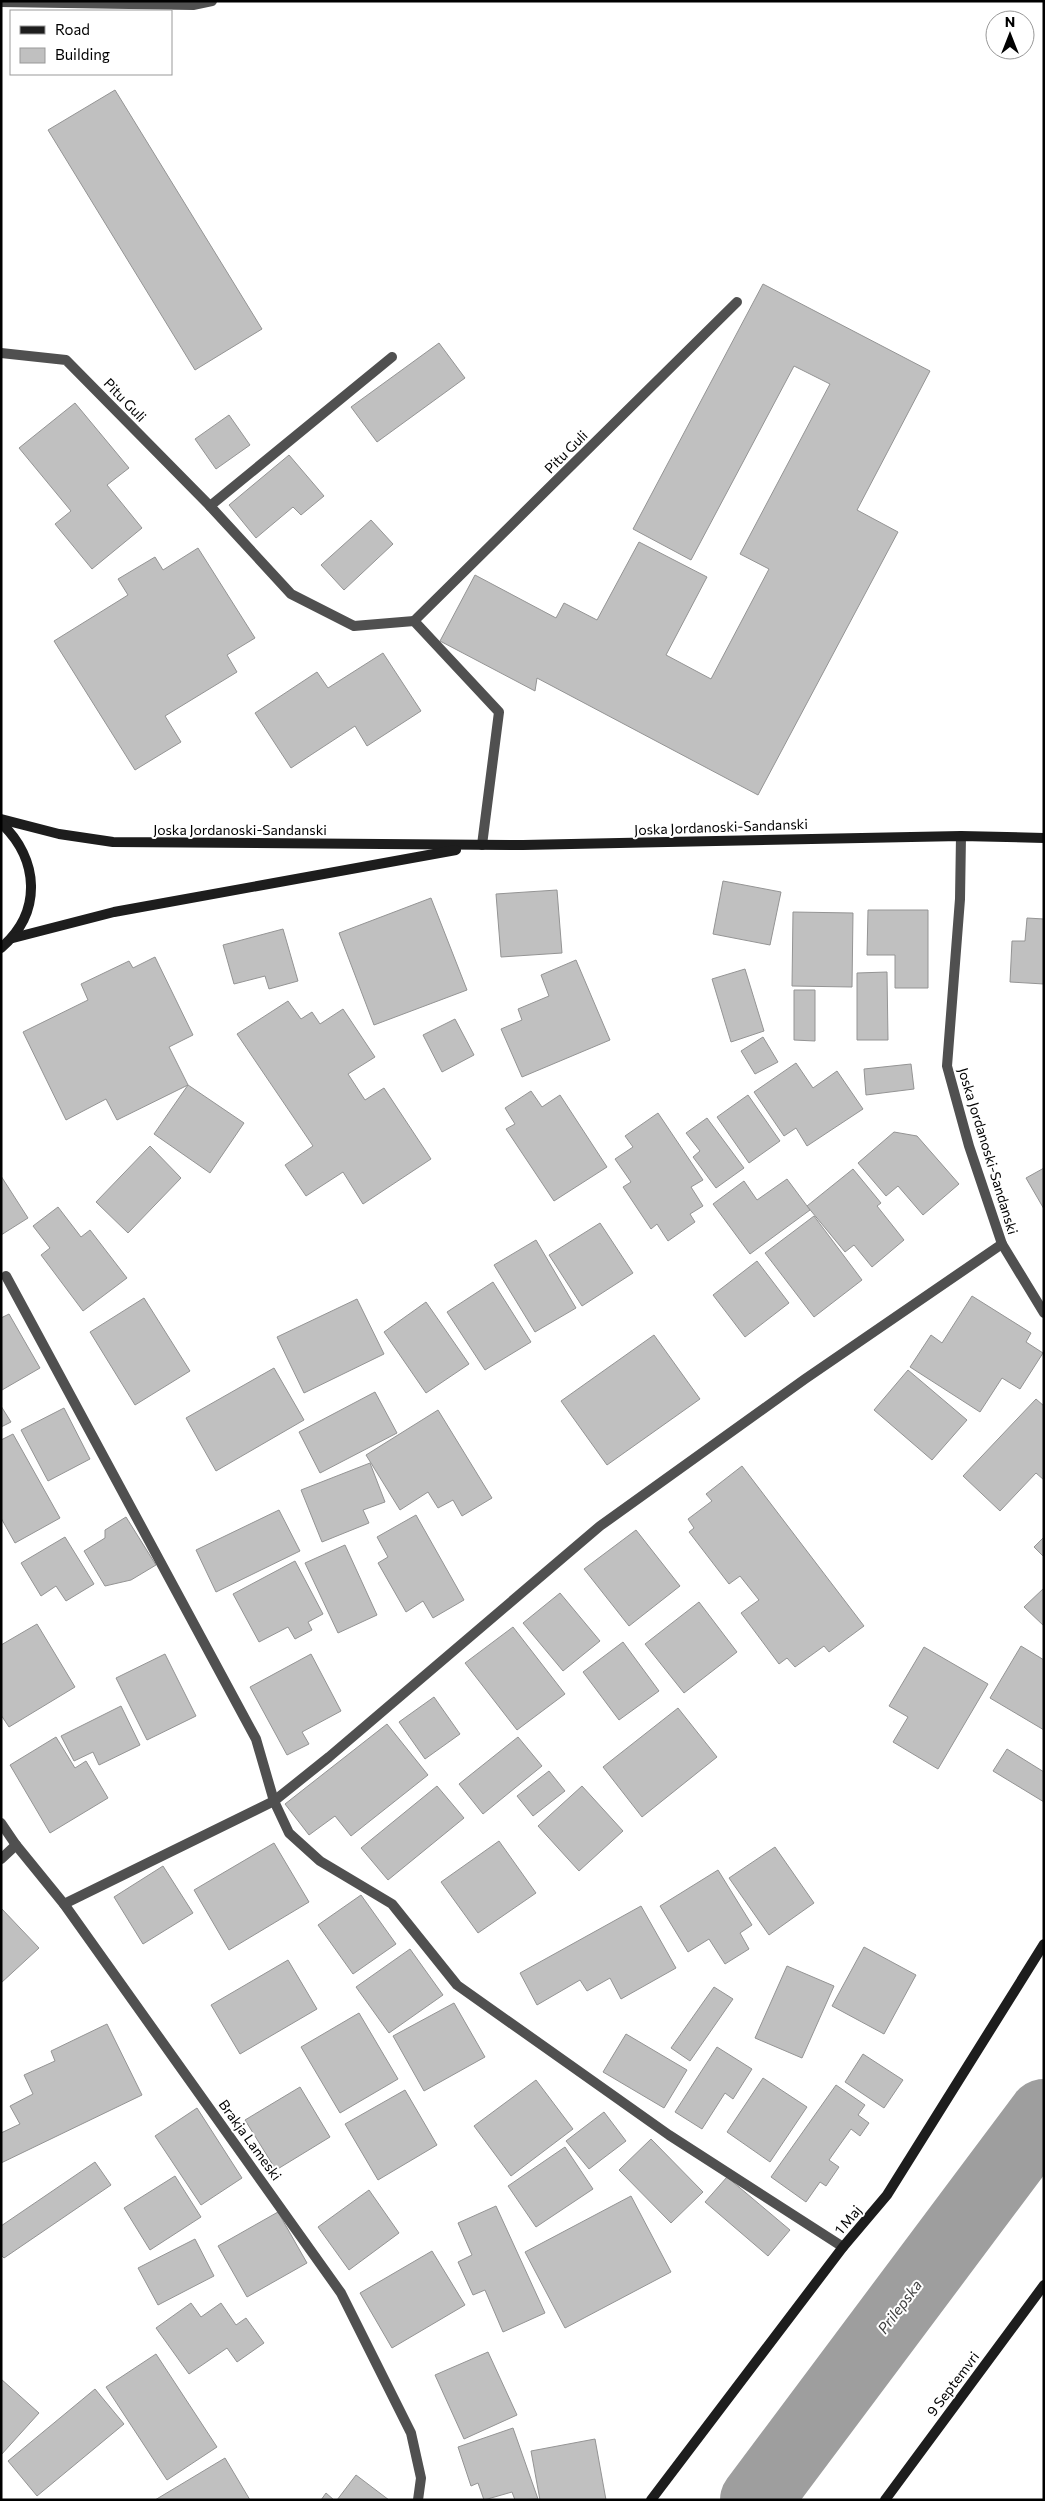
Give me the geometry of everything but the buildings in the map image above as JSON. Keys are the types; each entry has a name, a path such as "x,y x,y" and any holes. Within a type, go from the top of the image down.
{"street":[{"path":"1,2 193,5 212,1"},
{"name":"Pitu Guli","path":"1,353 66,360 210,506 291,594 354,626 414,621 737,302"},
{"path":"210,506 392,358"},
{"path":"414,621 499,712 482,845"},
{"path":"1,821 16,837 28,861 32,888 27,914 13,938 1,948"},
{"name":"Joska Jordanoski-Sandanski","path":"1,821 59,834 112,842 482,845 960,836 1044,838"},
{"name":"Joska Jordanoski-Sandanski","path":"960,836 960,899 947,1066 969,1146 1002,1244 1044,1313"},
{"name":"Joska Jordanoski-Sandanski","path":"13,938 114,912 482,845"},
{"path":"64,1904 274,1801 330,1757 600,1526 805,1379 1002,1244"},
{"path":"6,1276 256,1739 274,1801 290,1832 320,1861 392,1904 457,1985 669,2134 843,2247"},
{"name":"Brakja Lameski","path":"1,1823 16,1845 64,1904 341,2293 411,2433 421,2478 418,2500"},
{"path":"1,1859 16,1845"},
{"name":"1 Maj","path":"651,2500 843,2247 886,2195 1044,1944"},
{"name":"9 Septemvri","path":"888,2498 1044,2285"}],"waterway":[{"name":"Prilepska","path":"756,2500 1044,2115"}]}
